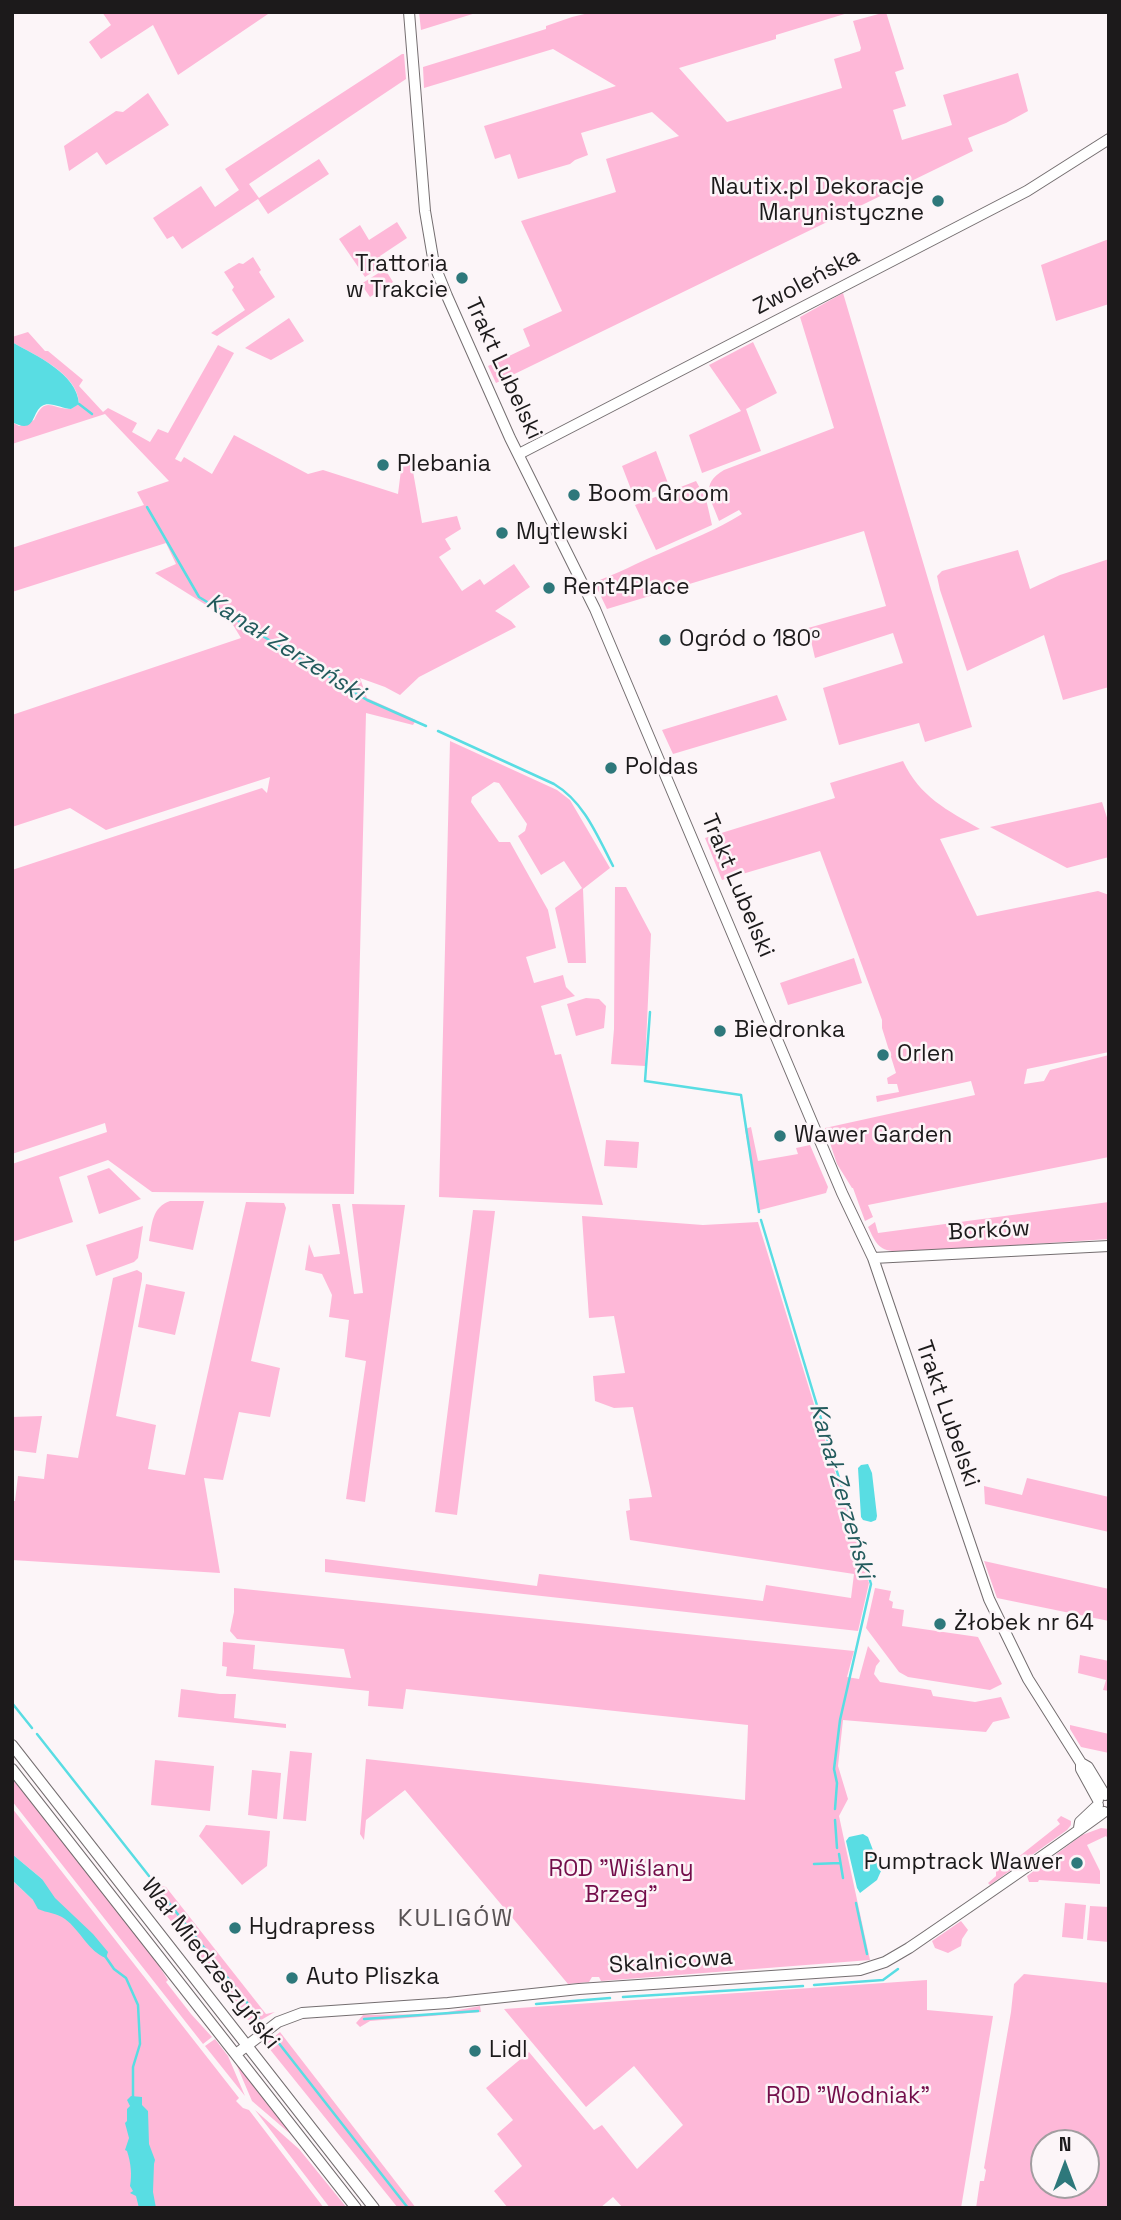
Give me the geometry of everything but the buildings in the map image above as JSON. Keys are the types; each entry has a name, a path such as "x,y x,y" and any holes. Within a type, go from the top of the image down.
{"street":[{"name":"Trakt Lubelski","path":"409,12 425,211 431,251 447,296 519,454 595,609 849,1209 873,1258 989,1599 1028,1679 1081,1763 1088,1768 1105,1803"},
{"name":"Zwoleńska","path":"519,454 985,213 1043,182 1109,139"},
{"name":"Borków","path":"873,1258 1109,1245"},
{"name":"Wał Miedzeszyński","path":"12,1745 374,2208"},
{"name":"Wał Miedzeszyński","path":"12,1769 356,2208"},
{"name":"Skalnicowa","path":"236,2054 278,2022 302,2013 429,2005 579,1989 860,1970 885,1962 909,1948 1079,1828 1085,1827 1105,1803"}],"green space":[{"path":"102,12 271,12 178,75 153,25 101,59 89,42 111,25"},
{"path":"419,12 479,12 421,30"},
{"path":"593,12 851,12 776,35 776,39 679,68 727,122 842,88 834,59 860,51 853,21 886,12 904,69 895,72 906,106 893,110 902,140 952,125 943,95 1018,73 1028,111 968,138 973,151 496,383 488,366 530,346 523,329 562,311 521,221 616,192 606,159 679,136 652,112 581,133 588,155 570,164 518,179 510,154 495,159 484,126 616,86 553,49 424,88 423,67"},
{"path":"402,54 406,79 249,184 259,198 319,159 329,174 268,214 258,199 182,249 173,236 167,239 153,218 201,186 215,207 239,190 225,169"},
{"path":"148,93 169,125 106,165 97,152 69,171 64,146 116,111 123,112"},
{"path":"397,222 407,238 380,256 385,264 365,277 339,239 360,225 369,240"},
{"path":"1109,239 1109,304 1056,321 1041,265"},
{"path":"253,257 275,297 217,336 211,333 245,310 224,272"},
{"path":"385,269 393,282 370,297 361,284"},
{"path":"843,293 972,727 925,742 919,723 839,745 823,688 903,663 893,633 815,658 808,628 886,606 864,531 607,609 594,582 702,535 742,514 739,510 719,521 710,499 709,487 724,470 834,428 800,317"},
{"path":"289,318 304,341 271,360 245,348"},
{"path":"28,332 45,351 83,380 79,386 103,412 108,408 137,423 132,432 150,442 158,429 168,433 218,345 234,353 175,459 181,462 184,457 212,474 234,435 308,474 323,470 398,494 402,462 411,460 422,523 457,516 461,529 445,539 451,549 439,557 462,591 480,579 484,585 514,564 530,587 495,611 516,627 419,677 400,695 360,678 367,698 416,720 413,725 366,713 354,1194 152,1192 108,1160 59,1177 73,1222 12,1242 12,1164 107,1132 105,1123 12,1154 12,870 262,788 267,793 270,777 106,830 70,808 12,827 12,715 241,638 230,620 155,573 176,564 166,543 12,592 12,548 144,505 137,492 169,481 105,414 12,444 12,422 19,426 34,420 45,406 71,409 79,403 77,392 63,374 12,342 12,337"},
{"path":"753,342 777,393 746,409 761,451 702,473 689,435 741,411 709,365"},
{"path":"656,451 669,486 634,497 622,466"},
{"path":"696,481 706,499 712,525 656,550 635,505"},
{"path":"1018,550 1030,589 1060,575 1109,559 1109,687 1063,700 1044,635 967,671 937,576 942,571"},
{"path":"777,695 787,720 673,754 662,730"},
{"path":"450,741 557,790 570,800 610,868 583,889 586,963 568,963 555,908 582,888 564,861 541,875 518,836 525,831 527,824 499,783 494,782 472,797 471,802 499,842 510,842 548,910 556,948 526,957 534,983 563,975 566,987 575,996 541,1006 555,1055 561,1054 603,1205 439,1197"},
{"path":"903,761 926,793 946,809 980,829 940,839 977,916 1098,891 1109,895 1109,1052 1027,1069 1024,1084 1044,1081 1050,1070 1109,1055 1109,1157 868,1205 873,1217 865,1221 853,1188 837,1164 825,1128 975,1095 971,1081 877,1102 876,1096 899,1092 897,1084 888,1084 887,1078 896,1073 882,1020 820,851 722,880 705,838 835,798 830,783"},
{"path":"1102,802 1109,824 1109,857 1067,868 990,827"},
{"path":"615,887 626,887 651,934 645,1066 611,1064 614,1029"},
{"path":"854,958 862,983 788,1005 780,983"},
{"path":"586,998 599,999 606,1006 604,1028 576,1036 567,1004"},
{"path":"751,1127 758,1161 798,1154 796,1148 810,1145 828,1187 826,1193 760,1210 745,1129"},
{"path":"606,1140 639,1142 637,1168 604,1166"},
{"path":"109,1168 141,1199 99,1214 87,1176"},
{"path":"170,1201 204,1201 193,1250 149,1241 156,1212"},
{"path":"246,1202 284,1203 286,1208 251,1361 280,1368 270,1417 239,1412 223,1480 204,1478 220,1573 12,1560 12,1501 15,1501 18,1476 44,1479 47,1454 78,1458 113,1278 137,1270 142,1273 142,1279 116,1416 156,1425 148,1469 185,1475"},
{"path":"1109,1202 1109,1239 895,1253 878,1244 868,1227 875,1222 878,1233"},
{"path":"332,1204 340,1204 354,1294 363,1293 352,1204 405,1205 365,1502 346,1499 366,1361 345,1357 349,1320 329,1317 332,1295 322,1274 305,1270 309,1244 314,1257 340,1254"},
{"path":"473,1210 495,1211 457,1515 435,1512"},
{"path":"582,1216 703,1225 758,1222 869,1583 858,1631 325,1572 325,1559 537,1586 539,1574 763,1601 766,1585 851,1598 854,1574 630,1540 626,1511 630,1510 629,1499 652,1497 633,1407 614,1408 595,1401 593,1376 625,1373 614,1316 589,1318"},
{"path":"143,1226 138,1258 134,1262 96,1276 86,1245"},
{"path":"146,1284 185,1292 175,1335 138,1327"},
{"path":"42,1416 36,1453 12,1450 12,1417"},
{"path":"1027,1478 1109,1497 1109,1532 985,1504 984,1486 1022,1495"},
{"path":"984,1561 1109,1589 1109,1621 997,1598"},
{"name":"ROD \"Wiślany Brzeg\"","path":"234,1588 854,1651 847,1677 859,1679 868,1646 880,1661 874,1674 880,1682 931,1690 933,1696 975,1702 1001,1697 1010,1718 993,1722 986,1732 843,1720 838,1766 848,1799 839,1816 870,1960 601,1981 599,1977 592,1977 589,1982 568,1984 405,1790 366,1820 364,1840 360,1834 366,1759 745,1800 748,1725 406,1689 403,1709 368,1706 369,1691 226,1676 227,1667 222,1666 223,1642 255,1645 253,1669 351,1678 344,1649 237,1639 230,1631 234,1612"},
{"path":"875,1588 891,1591 889,1600 893,1602 892,1608 904,1610 902,1626 978,1637 1002,1684 990,1690 908,1677 899,1672 866,1628"},
{"path":"1080,1655 1109,1661 1109,1691 1103,1690 1106,1680 1078,1673"},
{"path":"181,1689 236,1694 234,1718 286,1724 286,1728 178,1717"},
{"path":"1070,1725 1109,1734 1109,1753 1081,1747"},
{"path":"290,1751 312,1753 306,1821 283,1819"},
{"path":"155,1760 214,1766 210,1811 151,1805"},
{"path":"252,1770 281,1773 277,1819 248,1815"},
{"path":"12,1777 152,1955 168,1980 166,1982 212,2037 203,2044 12,1801"},
{"path":"12,1808 239,2098 236,2101 249,2110 324,2208 152,2208 149,2156 130,2128 140,2208 12,2208 12,1880 33,1900 47,1895 42,1879 12,1854"},
{"path":"1061,1816 1071,1821 1067,1830 990,1885 988,1883 996,1876 996,1864 1004,1862 1007,1866 1060,1824 1057,1820"},
{"path":"206,1825 270,1831 267,1866 242,1885 199,1836"},
{"path":"1101,1828 1109,1829 1109,1841 1106,1836 1087,1845 1100,1871 1100,1884 1039,1880 1029,1882 1027,1876 1082,1835"},
{"path":"166,1887 266,2014 275,2012 256,2023 244,2018 152,1897 153,1890"},
{"path":"1065,1903 1086,1905 1083,1939 1062,1937"},
{"path":"1090,1906 1109,1907 1109,1942 1087,1940"},
{"path":"961,1921 968,1930 961,1946 948,1953 935,1948 932,1941"},
{"path":"1024,1974 1109,1983 1109,2208 976,2208 980,2181 984,2181 986,2170 984,2168 1014,1984"},
{"name":"ROD \"Wodniak\"","path":"927,1980 927,2010 993,2016 961,2208 623,2208 613,2197 600,2208 508,2208 494,2191 522,2166 497,2134 513,2120 486,2088 529,2052 594,2130 602,2125 637,2169 683,2125 634,2066 586,2107 504,2009"},
{"path":"480,2006 481,2012 370,2021 360,2027 356,2023 363,2015 437,2014"},
{"path":"280,2032 416,2208 398,2208 268,2047 268,2042"},
{"path":"215,2039 228,2056 245,2096 205,2046"},
{"path":"234,2059 294,2137 252,2101"},
{"path":"255,2110 299,2149 347,2208 330,2208"}],"water":[{"path":"12,342 63,374 77,393 79,404 71,409 45,405 29,424 25,426 12,422"},
{"path":"868,1464 872,1473 877,1516 876,1520 871,1522 861,1517 858,1468"},
{"path":"863,1834 868,1837 881,1871 877,1880 860,1893 846,1841 849,1837"},
{"path":"12,1854 42,1879 55,1898 93,1934 108,1952 106,1958 95,1951 65,1919 38,1909 33,1900 12,1880"},
{"path":"131,2096 142,2097 142,2105 148,2111 149,2144 155,2160 153,2192 156,2208 139,2208 136,2196 130,2193 133,2191 125,2150 129,2138 125,2123 130,2106 127,2100"}],"waterway":[{"name":"Kanał Zerzeński","path":"79,404 92,414"},
{"name":"Kanał Zerzeński","path":"147,507 199,597 367,700 426,726"},
{"name":"Kanał Zerzeński","path":"438,731 564,791 589,820 613,866"},
{"name":"Kanał Zerzeński","path":"650,1012 645,1081 741,1095 759,1212"},
{"name":"Kanał Zerzeński","path":"761,1220 871,1584 840,1720 834,1769 837,1783 835,1809"},
{"path":"12,1703 32,1728"},
{"path":"37,1734 149,1876"},
{"name":"Kanał Zerzeński","path":"835,1820 837,1848"},
{"name":"Kanał Zerzeński","path":"839,1854 843,1878"},
{"name":"Kanał Zerzeński","path":"814,1864 840,1863"},
{"path":"155,1885 259,2018"},
{"name":"Kanał Zerzeński","path":"856,1903 867,1954"},
{"path":"105,1956 114,1969 126,1978 138,2005 140,2044 133,2067 133,2097"},
{"name":"Kanał Zerzeński","path":"814,1985 883,1980 898,1969"},
{"name":"Kanał Zerzeński","path":"623,1997 803,1986"},
{"name":"Kanał Zerzeński","path":"536,2004 610,1998"},
{"name":"Kanał Zerzeński","path":"364,2019 478,2011"},
{"path":"274,2037 408,2208"}],"place":[{"name":"Nautix.pl Dekoracje Marynistyczne","path":"938,201"},
{"name":"Trattoria w Trakcie","path":"462,278"},
{"name":"Plebania","path":"383,465"},
{"name":"Boom Groom","path":"574,495"},
{"name":"Mytlewski","path":"502,533"},
{"name":"Rent4Place","path":"549,588"},
{"name":"Ogród o 180⁰","path":"665,640"},
{"name":"Poldas","path":"611,768"},
{"name":"Biedronka","path":"720,1031"},
{"name":"Orlen","path":"883,1055"},
{"name":"Wawer Garden","path":"780,1136"},
{"name":"Żłobek nr 64","path":"940,1624"},
{"name":"Pumptrack Wawer","path":"1077,1863"},
{"name":"Hydrapress","path":"235,1928"},
{"name":"Auto Pliszka","path":"292,1978"},
{"name":"Lidl","path":"475,2051"}],"district":[{"name":"KULIGÓW","path":"456,1919"}]}
